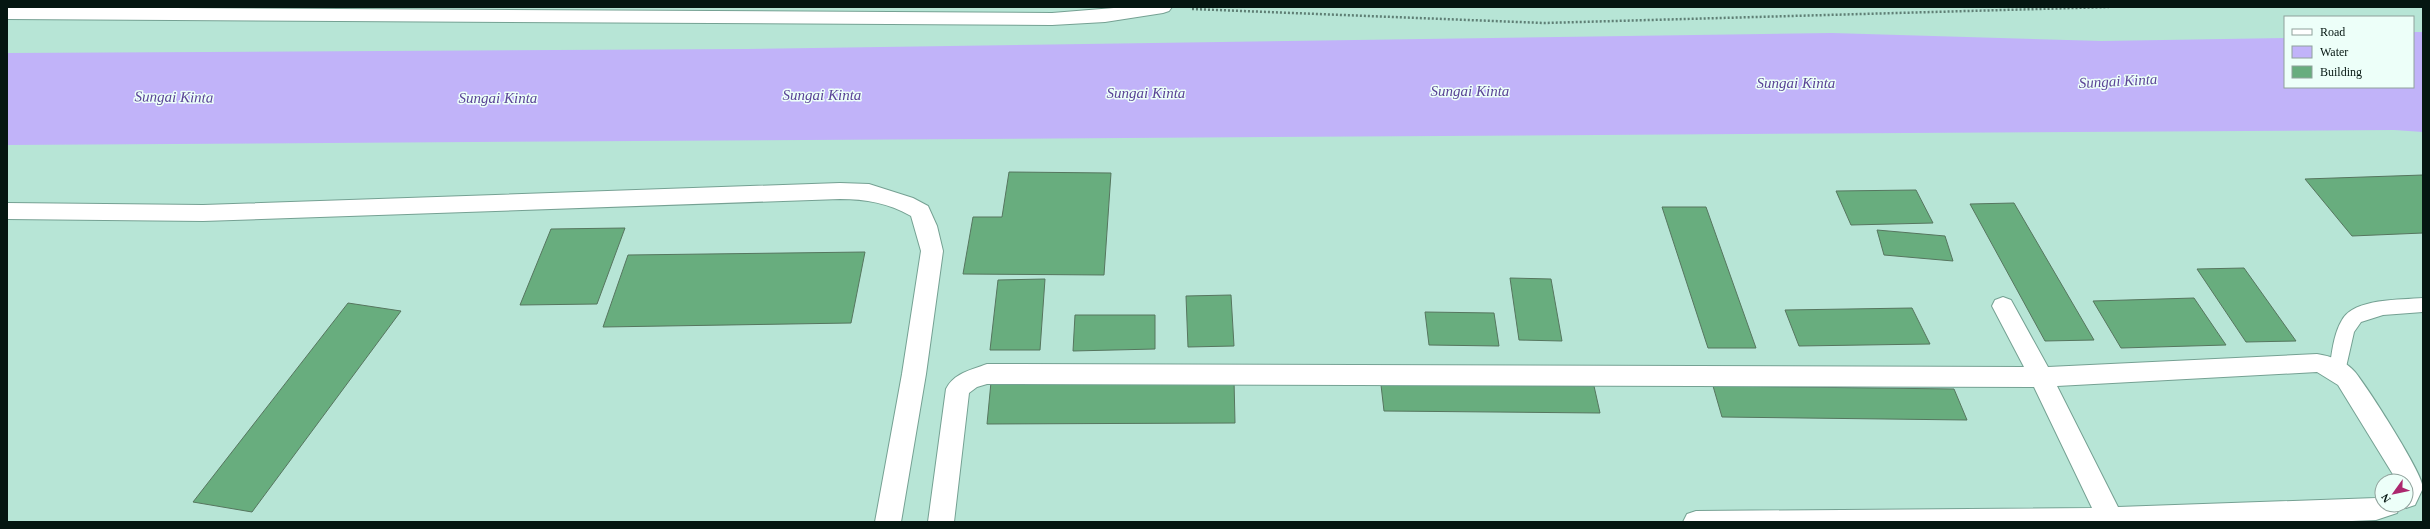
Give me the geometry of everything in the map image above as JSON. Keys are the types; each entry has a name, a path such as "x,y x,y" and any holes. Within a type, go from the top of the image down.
{"street":[{"path":"7,13 1052,19 1106,16 1161,8"},
{"path":"7,211 203,213 840,191 869,192 906,203 920,211 926,226 932,251 914,374 888,522"},
{"path":"2002,306 2041,377 2111,520"},
{"path":"941,522 958,389 969,380 987,374 2041,377 2309,362 2327,365 2338,371 2346,378 2406,473"},
{"path":"1696,522 2111,520 2374,509"}],"lane":[{"path":"2338,371 2349,323 2358,315 2370,310 2423,305"}],"path":[{"path":"1161,8 1544,23 2109,7"}],"water":[{"name":"Sungai Kinta","path":"2414,32 2423,32 2423,132 2394,130 7,145 7,53 747,49 1832,33 2102,41 2284,38 2284,88 2414,88"}],"building":[{"path":"1009,172 1111,173 1104,275 963,274 973,217 1002,217"},
{"path":"2423,175 2423,233 2352,236 2305,179"},
{"path":"1916,190 1933,223 1851,225 1836,191"},
{"path":"2014,203 2094,340 2045,341 1970,204"},
{"path":"1662,207 1706,207 1756,348 1708,348"},
{"path":"625,228 597,304 520,305 551,229"},
{"path":"1877,230 1945,236 1953,261 1884,255"},
{"path":"865,252 851,323 603,327 628,255"},
{"path":"2244,268 2296,341 2246,342 2197,269"},
{"path":"1510,278 1551,279 1562,341 1519,340"},
{"path":"1045,279 1040,350 990,350 998,280"},
{"path":"1231,295 1234,346 1188,347 1186,296"},
{"path":"2194,298 2226,345 2121,348 2093,301"},
{"path":"348,303 401,311 252,512 193,502"},
{"path":"1912,308 1930,344 1799,346 1785,310"},
{"path":"1425,312 1494,313 1499,346 1429,345"},
{"path":"1075,315 1155,315 1155,349 1073,351"},
{"path":"1234,380 1235,423 987,424 991,382"},
{"path":"1381,385 1594,386 1600,413 1384,411"},
{"path":"1713,386 1954,389 1967,420 1722,417"}]}
